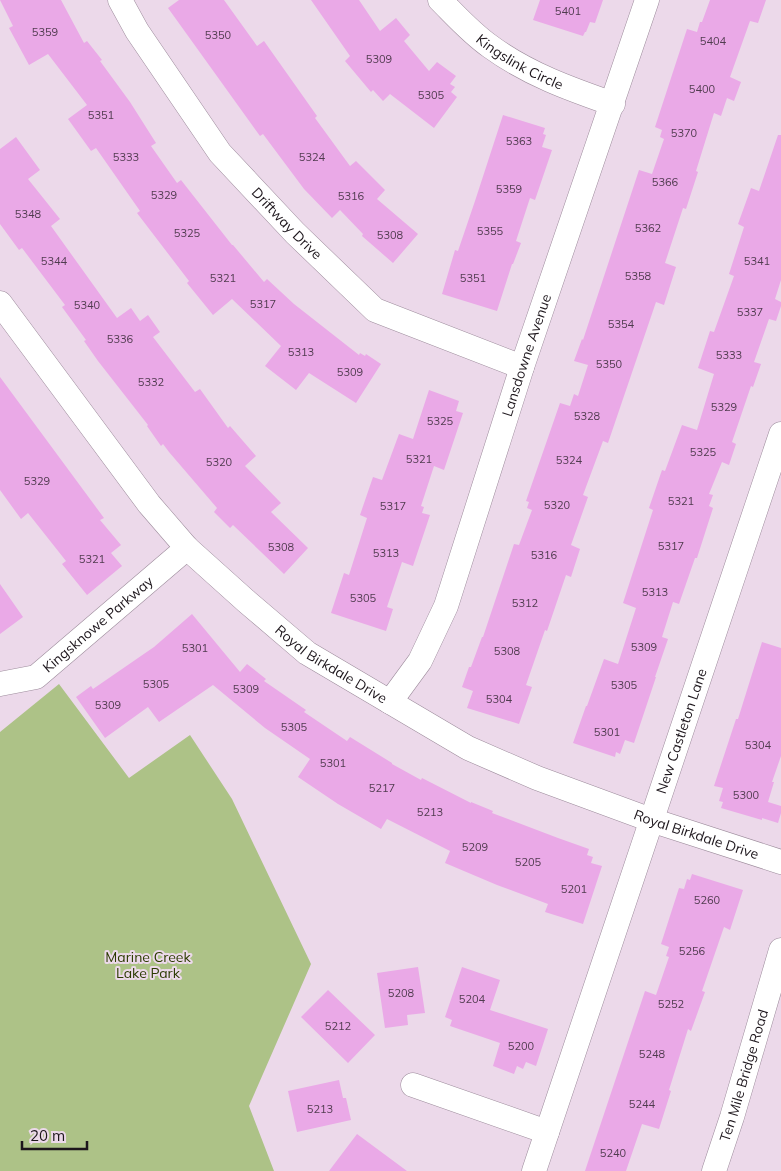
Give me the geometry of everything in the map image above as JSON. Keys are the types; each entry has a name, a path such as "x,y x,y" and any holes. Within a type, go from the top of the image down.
{"street":[{"name":"Driftway Drive","path":"120,0 137,31 220,153 295,233 375,310 522,366"},
{"name":"Kingslink Circle","path":"440,0 489,46 520,66 560,86 612,104"},
{"name":"Lansdowne Avenue","path":"390,702 420,661 446,606 522,366 647,0"},
{"name":"Royal Birkdale Drive","path":"0,302 149,504 187,548 246,602 307,653 468,748 537,778 652,820 781,862"},
{"name":"New Castleton Lane","path":"534,1171 781,434"},
{"name":"Kingsknowe Parkway","path":"0,684 36,677 187,548"},
{"name":"Ten Mile Bridge Road","path":"714,1171 781,950"},
{"path":"414,1085 547,1132"}],"green space":[{"name":"Marine Creek Lake Park","path":"59,684 129,778 190,735 232,799 311,964 249,1106 274,1171 0,1171 0,732"}],"building":[{"path":"0,0 61,0 84,43 87,41 102,60 100,61 130,102 156,143 151,146 177,183 181,180 264,282 267,279 294,304 359,355 360,353 365,356 366,354 381,364 356,403 309,373 296,390 265,366 281,346 232,299 213,315 187,283 189,281 137,213 140,211 96,148 91,151 68,119 87,105 48,54 29,65 9,28 13,26"},
{"path":"179,0 224,0 257,46 264,41 317,116 315,118 350,166 356,161 385,190 377,199 418,234 393,263 362,236 363,234 340,210 332,218 304,189 263,134 260,136 168,8"},
{"path":"311,0 359,0 380,31 396,18 410,35 404,41 429,71 437,62 456,76 450,84 455,87 451,92 457,97 434,128 390,94 383,101 373,90 371,92 345,61 350,56"},
{"path":"540,0 603,0 595,23 590,22 583,36 533,20"},
{"path":"710,0 766,0 758,23 750,21 730,77 741,82 734,101 727,98 721,116 714,113 686,209 683,208 665,263 676,267 664,305 656,302 608,443 603,441 583,495 588,497 571,545 580,549 571,577 566,575 547,631 545,630 526,685 532,687 519,724 467,708 473,691 462,687 483,637 514,544 519,545 532,510 527,508 529,502 526,501 560,403 570,406 574,394 578,396 588,365 574,361 583,340 639,170 652,174 664,139 660,137 662,130 655,127 687,29 697,32"},
{"path":"503,115 545,128 543,134 546,135 542,147 552,150 535,200 530,198 516,241 521,243 497,311 442,294 455,250 458,251"},
{"path":"778,135 781,135 781,280 775,299 781,302 781,306 776,321 769,319 754,362 761,364 753,387 751,386 732,442 736,444 729,465 722,462 709,494 713,495 709,506 713,508 697,558 695,558 679,604 673,602 662,637 668,639 634,743 625,740 620,754 616,752 615,757 573,743 604,659 618,664 636,608 623,603 653,510 649,508 662,470 665,471 682,425 697,430 714,374 698,368 710,331 714,332 734,276 729,274 744,227 738,224 751,188 759,191"},
{"path":"16,137 40,170 28,179 60,219 51,226 117,318 131,308 140,321 148,315 160,332 153,337 195,392 200,389 228,428 230,426 256,456 245,466 281,503 271,512 308,548 284,574 233,525 230,528 214,512 217,508 163,444 161,446 148,425 84,341 86,340 62,307 65,305 22,248 19,250 0,224 0,149"},
{"path":"0,377 104,518 100,520 121,545 111,553 122,566 87,595 62,564 66,561 28,513 21,519 0,490"},
{"path":"429,390 459,401 456,411 463,413 444,470 434,466 421,506 424,507 422,513 430,515 413,566 402,562 387,607 393,609 386,631 331,613 344,573 349,575 367,518 360,515 373,477 382,480 399,434 413,439"},
{"path":"0,584 23,617 0,634"},
{"path":"192,614 240,672 247,664 266,679 264,681 306,710 304,712 347,741 350,737 421,780 422,778 471,803 493,811 492,813 589,849 587,855 593,857 591,863 602,866 583,924 545,912 548,904 445,863 450,851 387,819 381,829 338,804 298,777 310,759 265,728 213,685 159,722 148,707 105,738 76,697 91,686 93,689 154,647"},
{"path":"762,642 781,648 781,756 772,782 774,782 768,802 781,806 778,823 721,808 723,802 719,801 723,788 714,786 736,719 738,719"},
{"path":"692,874 743,890 730,930 724,927 702,991 705,992 691,1031 688,1029 659,1129 642,1124 626,1171 585,1171 645,991 656,995 669,957 666,956 669,947 661,944 679,888 684,889 687,879 690,880"},
{"path":"418,967 425,1013 407,1015 408,1025 385,1028 377,973"},
{"path":"462,967 500,980 490,1010 548,1029 536,1066 526,1062 523,1069 517,1066 514,1074 493,1066 500,1043 450,1026 452,1020 445,1017"},
{"path":"328,990 375,1035 348,1063 301,1017"},
{"path":"339,1080 343,1098 346,1098 351,1120 297,1132 288,1091"},
{"path":"357,1134 407,1171 329,1171"}]}
